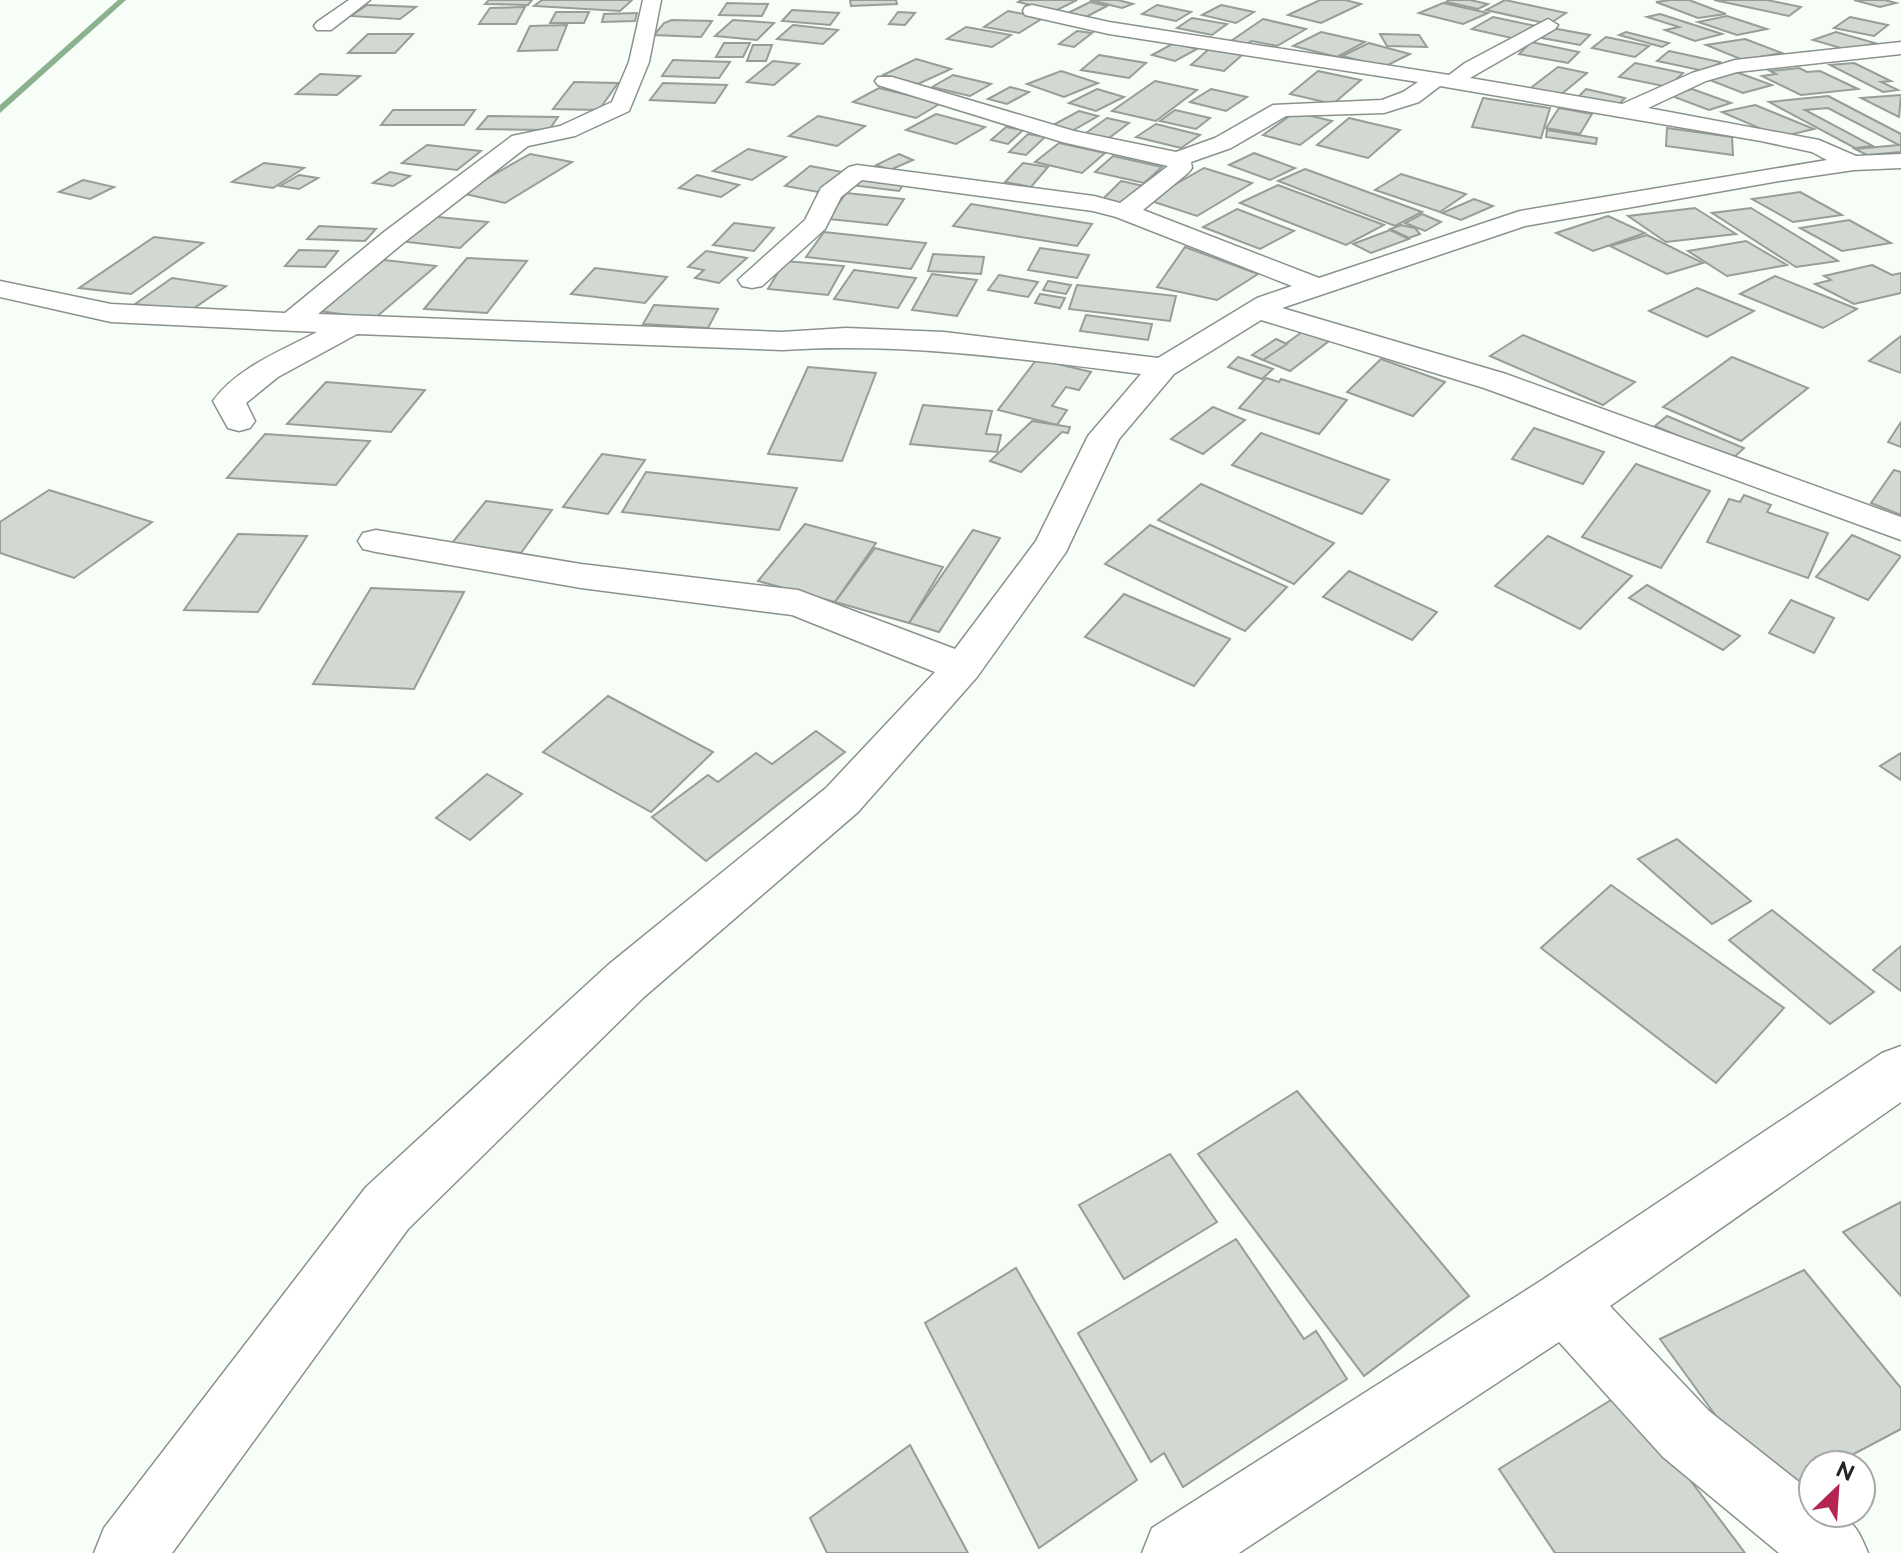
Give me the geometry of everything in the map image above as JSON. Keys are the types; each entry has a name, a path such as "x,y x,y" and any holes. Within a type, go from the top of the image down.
{"street":[{"path":"324,26 361,0"},
{"path":"293,321 393,238 520,141 567,131 621,106 639,62 652,0"},
{"path":"1032,11 1109,28 1284,53 1805,143 1881,169"},
{"path":"885,81 1070,137 1178,159 1223,143 1281,110 1384,106 1411,97 1548,25"},
{"path":"1626,110 1699,77 1735,66 1901,48"},
{"path":"1125,212 1180,168 1178,159"},
{"path":"129,1553 387,1208 626,981 842,800 963,667 1053,544 1104,436 1163,368 1257,310 1520,219 1625,199 1881,169"},
{"path":"752,280 816,224 830,193 857,172 1094,204 1125,212 1318,287"},
{"path":"0,289 111,313 782,341 846,337 944,341 1163,368"},
{"path":"1257,310 1495,381 1901,529"},
{"path":"239,421 229,401 267,371 353,324"},
{"path":"376,541 581,576 798,603 963,667"},
{"path":"1177,1553 1564,1302 1901,1071"},
{"path":"1564,1302 1686,1434 1833,1553"}],"building":[{"path":"489,0 532,0 528,5 485,4"},
{"path":"542,0 632,0 620,11 534,6"},
{"path":"850,0 896,0 897,4 851,6"},
{"path":"1077,0 1055,11 1018,2"},
{"path":"1090,0 1118,0 1133,4 1122,8"},
{"path":"1320,0 1345,0 1361,4 1321,23 1288,15"},
{"path":"1505,0 1566,13 1549,24 1486,10"},
{"path":"1689,0 1726,14 1698,18 1656,2"},
{"path":"1714,0 1767,0 1801,7 1789,16"},
{"path":"1854,0 1885,0 1896,3 1880,7"},
{"path":"1090,2 1107,6 1086,17 1068,13"},
{"path":"1446,2 1488,4 1478,9"},
{"path":"727,3 768,4 762,16 719,15"},
{"path":"1443,3 1488,13 1463,24 1419,13"},
{"path":"367,5 416,7 400,19 351,16"},
{"path":"1157,5 1191,12 1176,21 1142,14"},
{"path":"1221,5 1254,12 1236,23 1202,15"},
{"path":"525,7 516,24 479,24 490,8"},
{"path":"792,10 839,13 830,25 782,21"},
{"path":"1008,11 1043,18 1019,33 984,27"},
{"path":"556,12 589,12 584,23 550,23"},
{"path":"898,12 915,13 905,25 889,24"},
{"path":"637,13 635,21 602,22 604,14"},
{"path":"1660,14 1722,34 1695,41 1665,30 1679,27 1647,17"},
{"path":"1727,16 1767,29 1737,35 1698,22"},
{"path":"1493,17 1536,26 1516,39 1472,29"},
{"path":"1850,17 1888,25 1874,36 1834,28"},
{"path":"1192,18 1227,24 1212,35 1177,28"},
{"path":"1263,19 1306,29 1277,46 1231,41"},
{"path":"672,20 712,21 701,37 654,35 664,23"},
{"path":"733,20 774,23 757,40 715,36"},
{"path":"567,25 557,50 518,51 530,26"},
{"path":"793,25 838,30 823,44 777,39"},
{"path":"966,27 1011,35 992,47 947,39"},
{"path":"1552,28 1590,35 1580,45 1542,38"},
{"path":"1077,31 1092,33 1074,47 1059,44"},
{"path":"1321,32 1365,42 1337,57 1293,46"},
{"path":"1626,32 1669,43 1662,47 1619,35"},
{"path":"1836,32 1875,43 1851,51 1813,40"},
{"path":"368,34 413,34 395,53 348,53"},
{"path":"1380,34 1419,35 1427,47 1387,46"},
{"path":"1606,37 1649,46 1635,57 1592,48"},
{"path":"1745,39 1782,53 1743,60 1706,45"},
{"path":"1531,42 1579,52 1568,63 1519,54"},
{"path":"724,43 750,43 743,57 716,57"},
{"path":"1174,43 1197,49 1175,61 1152,55"},
{"path":"1369,43 1410,54 1384,67 1342,56"},
{"path":"753,45 772,45 766,61 747,61"},
{"path":"1209,49 1242,55 1224,71 1191,65"},
{"path":"1669,51 1720,62 1709,72 1657,61"},
{"path":"1099,55 1146,63 1129,78 1081,70"},
{"path":"916,59 951,69 918,84 883,75"},
{"path":"673,60 730,62 719,78 662,76"},
{"path":"773,61 799,64 774,85 747,82"},
{"path":"1635,63 1683,73 1668,87 1619,77"},
{"path":"1854,63 1891,81 1881,82 1898,90 1883,92 1830,65"},
{"path":"1558,67 1587,73 1558,97 1528,90"},
{"path":"1799,68 1807,72 1820,71 1858,89 1801,95 1762,76 1776,74 1770,71"},
{"path":"1061,71 1098,83 1064,97 1027,84"},
{"path":"1318,71 1361,80 1333,104 1290,94"},
{"path":"1736,72 1772,85 1743,93 1707,79"},
{"path":"320,74 360,76 337,95 296,94"},
{"path":"953,75 991,84 970,96 932,87"},
{"path":"1155,81 1197,90 1156,121 1112,111"},
{"path":"574,82 618,83 599,110 553,109"},
{"path":"663,83 727,85 715,103 650,100"},
{"path":"1010,87 1029,92 1007,104 988,99"},
{"path":"879,88 941,103 916,118 853,102"},
{"path":"1097,89 1124,97 1096,111 1069,103"},
{"path":"1211,89 1247,97 1226,111 1190,102"},
{"path":"1586,89 1625,98 1616,107 1577,98"},
{"path":"1692,89 1731,103 1709,110 1669,95"},
{"path":"1901,95 1899,117 1861,98"},
{"path":"1828,96 1901,134 1901,152 1867,155 1855,149 1899,145 1828,108 1805,110 1873,146 1855,148 1769,102"},
{"path":"1483,98 1550,108 1541,138 1472,127"},
{"path":"1755,105 1814,129 1780,137 1722,112"},
{"path":"1559,108 1592,114 1580,134 1546,128"},
{"path":"393,110 475,110 464,125 381,125"},
{"path":"1175,110 1210,118 1196,129 1160,121"},
{"path":"1079,111 1098,116 1072,131 1053,125"},
{"path":"1295,112 1332,121 1300,145 1263,135"},
{"path":"936,114 985,127 956,144 906,130"},
{"path":"488,116 558,117 549,130 477,129"},
{"path":"818,116 865,126 837,146 789,136"},
{"path":"1107,118 1129,123 1105,141 1083,135"},
{"path":"1349,118 1400,130 1368,158 1317,145"},
{"path":"1156,124 1200,135 1181,148 1136,137"},
{"path":"1006,127 1023,130 1008,144 991,140"},
{"path":"1667,128 1732,137 1733,155 1666,146"},
{"path":"1547,130 1597,138 1596,144 1546,137"},
{"path":"1028,134 1045,137 1026,155 1009,152"},
{"path":"1059,143 1105,153 1082,173 1035,162"},
{"path":"427,145 481,151 457,170 402,163"},
{"path":"748,149 786,157 752,180 713,171"},
{"path":"1254,153 1295,168 1270,180 1229,165"},
{"path":"530,154 572,162 505,203 461,193"},
{"path":"899,154 913,160 890,170 876,165"},
{"path":"1113,156 1162,167 1144,183 1095,172"},
{"path":"264,163 304,168 273,188 232,182"},
{"path":"1023,163 1048,167 1031,187 1005,182"},
{"path":"810,166 848,173 824,193 785,186"},
{"path":"1204,168 1252,183 1197,216 1148,200"},
{"path":"1305,169 1422,212 1395,226 1278,181"},
{"path":"390,172 410,176 393,186 373,183"},
{"path":"1401,174 1466,194 1440,212 1375,190"},
{"path":"299,175 318,178 299,189 280,186"},
{"path":"697,175 739,185 721,197 679,188"},
{"path":"855,179 903,185 899,191 851,185"},
{"path":"83,180 114,187 90,199 59,192"},
{"path":"1121,181 1144,186 1126,205 1102,200"},
{"path":"1278,185 1384,225 1346,245 1240,203"},
{"path":"1800,192 1842,215 1793,222 1752,199"},
{"path":"846,193 904,199 887,225 828,219"},
{"path":"1474,199 1493,206 1461,220 1442,213"},
{"path":"971,204 1092,224 1077,246 953,226"},
{"path":"1695,208 1736,234 1666,242 1628,216"},
{"path":"1751,208 1838,261 1796,267 1712,213"},
{"path":"1237,209 1294,231 1260,249 1203,227"},
{"path":"1422,214 1441,222 1425,231 1405,223"},
{"path":"428,216 488,222 460,248 399,241"},
{"path":"1608,216 1645,233 1593,251 1556,233"},
{"path":"1849,220 1891,243 1842,251 1800,228"},
{"path":"734,223 774,228 754,251 713,245"},
{"path":"1401,225 1415,228 1420,234 1409,238 1390,229"},
{"path":"319,226 376,229 365,241 307,239"},
{"path":"1390,230 1409,239 1371,253 1353,244"},
{"path":"824,232 926,243 911,269 806,257"},
{"path":"1647,235 1703,263 1667,274 1610,246"},
{"path":"154,237 203,243 131,294 79,288"},
{"path":"1746,241 1787,265 1727,276 1688,251"},
{"path":"1185,247 1258,274 1217,300 1157,287"},
{"path":"1040,248 1089,255 1077,278 1028,270"},
{"path":"299,250 338,251 325,267 285,266"},
{"path":"706,251 747,258 719,283 695,278 704,270 688,267"},
{"path":"933,254 984,257 981,274 928,271"},
{"path":"467,258 527,261 487,313 424,309"},
{"path":"384,260 436,266 374,319 320,311"},
{"path":"785,261 844,266 828,295 768,289"},
{"path":"1872,265 1892,275 1901,273 1901,293 1854,304 1815,284 1831,280 1824,276"},
{"path":"595,268 667,277 645,303 571,294"},
{"path":"854,270 916,278 898,308 834,299"},
{"path":"932,274 977,280 957,316 912,310"},
{"path":"999,275 1038,282 1028,297 988,290"},
{"path":"1775,276 1857,309 1823,328 1740,294"},
{"path":"172,278 226,286 190,311 135,304"},
{"path":"1048,281 1071,285 1066,294 1043,290"},
{"path":"1077,285 1176,296 1170,321 1069,309"},
{"path":"1697,288 1754,311 1707,337 1649,311"},
{"path":"1040,294 1065,298 1060,308 1035,303"},
{"path":"654,305 718,309 708,328 643,324"},
{"path":"1086,315 1152,324 1148,340 1080,331"},
{"path":"1302,332 1329,341 1290,371 1263,360"},
{"path":"1523,335 1635,382 1603,405 1490,356"},
{"path":"1901,336 1901,373 1869,361"},
{"path":"1276,339 1287,344 1263,360 1252,355"},
{"path":"1238,357 1273,369 1262,379 1228,367"},
{"path":"1732,357 1808,388 1741,441 1663,407"},
{"path":"1037,359 1091,372 1079,390 1066,387 1052,406 1067,410 1057,425 998,410"},
{"path":"1381,359 1445,382 1413,416 1347,392"},
{"path":"808,367 876,373 842,461 768,454"},
{"path":"1266,378 1279,382 1281,379 1347,400 1319,434 1239,408"},
{"path":"326,382 425,390 391,432 287,424"},
{"path":"923,405 992,411 986,434 1001,435 997,452 910,444"},
{"path":"1213,407 1245,420 1203,454 1171,439"},
{"path":"1667,416 1744,448 1732,459 1655,426"},
{"path":"1032,421 1070,427 1068,433 1062,432 1021,472 990,461"},
{"path":"1901,422 1901,447 1888,442"},
{"path":"1534,428 1604,452 1583,484 1512,459"},
{"path":"1261,433 1389,480 1362,514 1232,465"},
{"path":"265,434 370,441 336,485 227,478"},
{"path":"602,454 645,460 608,514 563,507"},
{"path":"1636,464 1710,491 1661,568 1582,537"},
{"path":"1894,470 1901,472 1901,515 1871,503"},
{"path":"646,472 797,488 779,530 622,512"},
{"path":"1201,484 1334,543 1294,584 1158,520"},
{"path":"49,490 152,522 74,578 0,553 0,522"},
{"path":"1744,495 1771,505 1767,512 1828,533 1808,578 1707,542 1729,499 1740,502"},
{"path":"486,501 552,510 521,553 452,543"},
{"path":"805,524 876,543 835,602 758,581"},
{"path":"1150,525 1287,587 1245,631 1105,564"},
{"path":"973,530 1000,538 939,632 909,623"},
{"path":"238,534 307,536 258,612 184,610"},
{"path":"1852,535 1901,556 1868,600 1816,577"},
{"path":"1548,536 1632,576 1580,629 1495,586"},
{"path":"875,548 943,567 909,623 835,602"},
{"path":"1349,571 1437,612 1412,640 1323,597"},
{"path":"1647,585 1740,636 1723,650 1629,598"},
{"path":"371,588 464,592 414,689 313,684"},
{"path":"1124,594 1230,639 1194,686 1085,637"},
{"path":"1791,600 1834,618 1814,653 1769,633"},
{"path":"608,696 713,752 651,812 543,752"},
{"path":"816,731 845,752 706,861 652,817 708,775 718,782 756,753 772,764"},
{"path":"1901,753 1901,780 1880,766"},
{"path":"487,774 522,794 470,840 436,818"},
{"path":"1677,839 1751,901 1712,924 1638,859"},
{"path":"1611,885 1784,1008 1716,1083 1541,948"},
{"path":"1772,910 1874,992 1830,1024 1729,940"},
{"path":"1901,946 1901,991 1873,970"},
{"path":"1297,1091 1469,1296 1364,1376 1198,1154"},
{"path":"1170,1154 1217,1222 1124,1279 1079,1205"},
{"path":"1901,1202 1901,1296 1843,1232"},
{"path":"1236,1239 1304,1339 1316,1331 1347,1379 1183,1487 1164,1453 1151,1462 1078,1333"},
{"path":"1016,1268 1137,1480 1039,1548 925,1323"},
{"path":"1804,1270 1901,1388 1901,1429 1863,1449 1797,1449 1797,1484 1774,1496 1660,1339"},
{"path":"1624,1392 1745,1553 1555,1553 1499,1469"},
{"path":"910,1445 968,1553 827,1553 810,1518"}],"waterway":[{"path":"0,110 122,0"}]}
